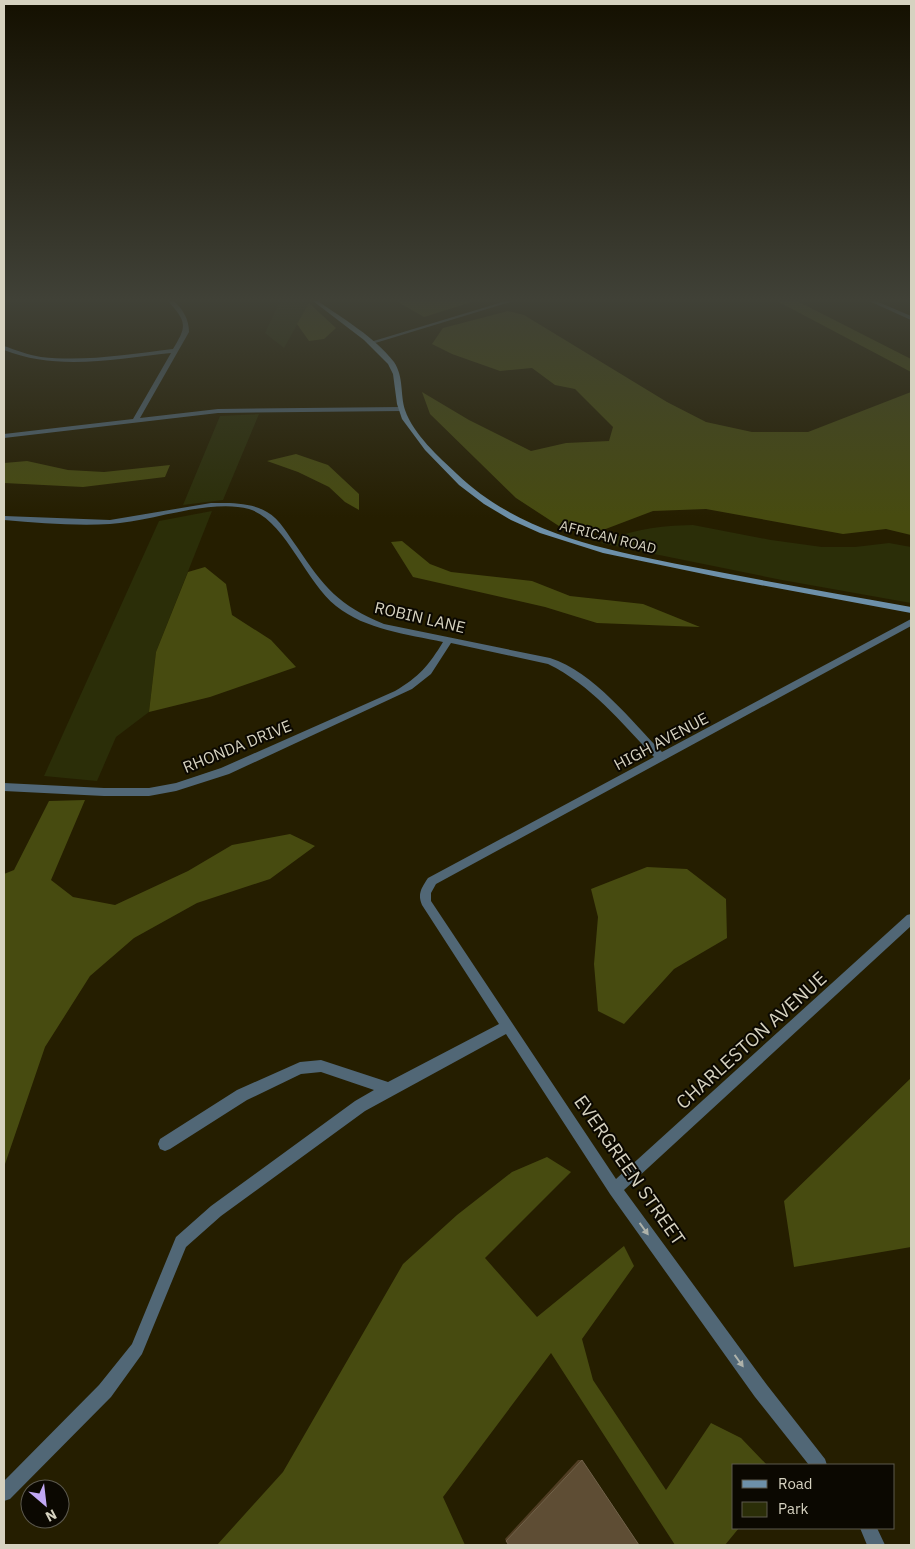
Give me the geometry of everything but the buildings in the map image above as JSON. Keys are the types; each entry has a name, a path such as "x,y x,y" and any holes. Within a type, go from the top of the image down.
{"street":[{"path":"136,420 163,373"},
{"name":"AFRICAN ROAD","path":"396,373 402,409 413,431 460,482 477,496 510,516 549,535 619,554 766,584 911,610"},
{"path":"4,436 136,420 245,410 402,409"},
{"name":"ROBIN LANE","path":"4,518 111,522 139,520 212,506 244,506 263,512 277,523 323,590 340,606 366,621 382,626 448,641 550,660 566,667 599,695 661,758"},
{"name":"HIGH AVENUE","path":"426,888 432,881 911,622"},
{"name":"RHONDA DRIVE","path":"4,787 104,792 149,792 176,787 225,771 398,693 420,681 430,672 448,641"},
{"name":"EVERGREEN STREET","path":"426,888 426,902 615,1189 760,1391 818,1464"},
{"name":"CHARLESTON AVENUE","path":"615,1189 911,919"},
{"path":"4,1493 105,1391 137,1349 181,1242 216,1211 360,1106 508,1026"},
{"path":"165,1144 242,1095 300,1068 321,1066 389,1089"},
{"path":"868,1529 876,1545"}],"green space":[{"path":"539,373 620,373 667,402 706,422 752,432 808,432 911,392 911,535 886,529 843,534 706,509 653,511 603,530 562,528 516,498 430,414 422,392 469,420 531,451 566,443 609,441 613,427 575,389 555,385"},
{"path":"259,414 223,500 183,505 220,416"},
{"path":"296,454 328,465 359,494 359,510 345,502 329,487 298,472 267,461"},
{"path":"27,461 68,470 104,472 170,465 165,477 83,487 4,483 4,463"},
{"path":"212,511 156,652 149,712 116,737 97,781 44,776 159,521"},
{"path":"693,525 771,540 822,547 855,547 889,543 911,547 911,603 782,580 600,543 624,534 646,529"},
{"path":"402,541 430,564 451,572 532,581 570,596 643,604 700,627 597,623 545,607 413,577 391,542"},
{"path":"205,567 226,584 232,615 271,640 296,667 210,697 149,712 156,652 188,572"},
{"path":"85,800 51,880 73,897 115,905 188,871 232,845 290,834 315,846 270,879 197,903 134,938 90,976 45,1047 4,1167 4,874 14,870 49,801"},
{"path":"647,867 687,869 726,899 727,938 674,969 624,1024 598,1011 594,964 598,917 591,889"},
{"path":"911,1078 911,1247 794,1267 784,1201"},
{"path":"547,1157 571,1172 485,1258 537,1317 624,1246 634,1266 582,1339 593,1380 666,1490 711,1423 741,1438 766,1464 732,1464 732,1529 738,1529 725,1545 675,1545 551,1353 443,1497 465,1545 217,1545 283,1472 403,1264 457,1215 512,1172"}]}
